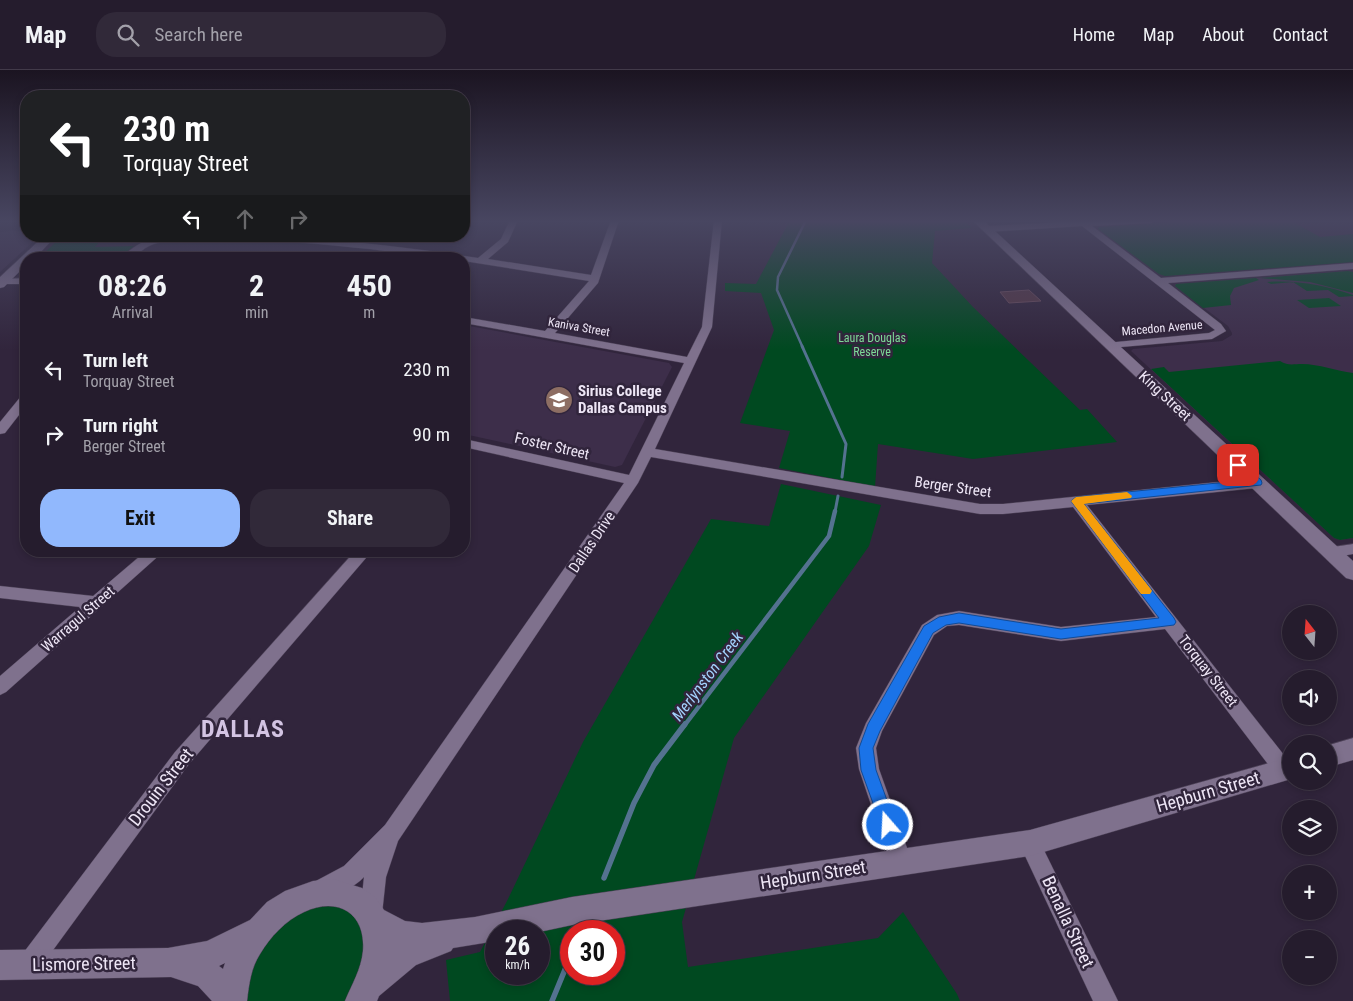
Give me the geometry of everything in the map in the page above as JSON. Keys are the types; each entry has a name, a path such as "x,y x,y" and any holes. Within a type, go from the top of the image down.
{"street":[{"path":"502,263 595,279"},
{"path":"548,335 590,288 600,263"},
{"name":"Dallas Drive","path":"312,896 352,874 392,832 633,480 708,322 714,263"},
{"name":"King Street","path":"1024,263 1353,573"},
{"name":"Macedon Avenue","path":"1110,345 1212,336 1220,332 1221,329 1136,263"},
{"path":"1,283 20,265"},
{"path":"1159,281 1353,266"},
{"path":"1,283 20,281"},
{"name":"Kaniva Street","path":"470,321 690,361"},
{"path":"0,430 20,405"},
{"name":"Foster Street","path":"470,443 633,480"},
{"name":"Berger Street","path":"646,452 980,510 1257,483"},
{"name":"Torquay Street","path":"1076,501 1282,762"},
{"path":"1331,552 1353,549"},
{"name":"Warragul Street","path":"0,687 149,557"},
{"name":"Drouin Street","path":"29,964 182,758 359,557"},
{"path":"0,592 96,603"},
{"path":"901,862 869,770 866,748 873,729 928,630 943,620 959,618 1061,634 1170,622"},
{"path":"1337,754 1353,749"},
{"name":"Hepburn Street","path":"364,994 387,968 406,954 425,946 475,931 572,911 1030,843 1282,771"},
{"name":"Dallas Drive","path":"373,918 375,877 392,832"},
{"name":"Benalla Street","path":"1030,843 1106,1001"},
{"name":"Hepburn Street","path":"260,930 269,919 290,904 312,896 333,893 352,898 364,906 373,918 402,934 422,937 475,931"},
{"path":"364,994 374,976 379,952 378,934 373,918"},
{"path":"231,1001 232,986 239,962 252,939 260,930"},
{"name":"Lismore Street","path":"0,965 168,963 207,956 260,930"},
{"name":"Lismore Street","path":"168,963 199,969 218,982 231,1001"}],"shaded area":[{"path":"0,263 9,263 0,272"},
{"path":"1353,272 1353,538 1340,540 1334,538 1131,351 1133,349 1222,341 1232,335 1228,326 1175,286 1176,284"},
{"name":"Sirius College Dallas Campus","path":"470,326 669,363 672,367 622,465 615,467 470,435"}],"green space":[{"name":"Laura Douglas Reserve","path":"767,263 932,263 973,307 1080,410 1087,409 1117,442 973,459 878,444 875,487 779,468 790,431 740,423 774,330 761,293 725,291 725,283 756,284"},
{"path":"1145,263 1334,263 1165,276"},
{"path":"1353,272 1353,293 1310,282 1260,278"},
{"path":"1256,278 1259,280 1234,288 1230,296 1231,305 1203,308 1175,286 1176,284"},
{"path":"1267,282 1278,282 1292,282 1271,284"},
{"path":"1293,282 1321,286 1353,296 1339,297 1328,290 1307,291"},
{"path":"1329,298 1341,306 1309,308 1297,300"},
{"path":"1280,361 1288,364 1315,365 1353,373 1353,538 1340,540 1334,538 1151,369 1164,367 1169,372"},
{"path":"781,484 881,505 869,546 734,738 682,922 688,967 878,938 903,912 960,1001 450,1001 446,960 480,952 485,943 485,985 550,985 550,920 497,920 583,742 711,519 769,526"},
{"path":"323,901 356,910 372,940 352,1001 241,1001 241,980 283,917"}],"building":[{"path":"1029,290 1041,301 1009,303 1000,292"}],"waterway":[{"name":"Merlynston Creek","path":"785,263 778,277 777,290 803,348"},
{"name":"Merlynston Creek","path":"802,346 846,444 842,477"},
{"name":"Merlynston Creek","path":"835,512 838,496"},
{"name":"Merlynston Creek","path":"684,726 829,536 835,511"},
{"name":"Merlynston Creek","path":"604,878 634,803 654,765 685,724"},
{"name":"Merlynston Creek","path":"552,1001 560,982"}],"slow traffic":[{"path":"1127,496 1076,501 1146,591"}],"place":[{"name":"Sirius College Dallas Campus","path":"559,400"}],"district":[{"name":"DALLAS","path":"243,729"}],"route":[{"path":"888,825 869,770 866,748 873,729 928,630 943,620 959,618 1053,634 1170,622 1076,501 1257,483 1238,465"}]}
